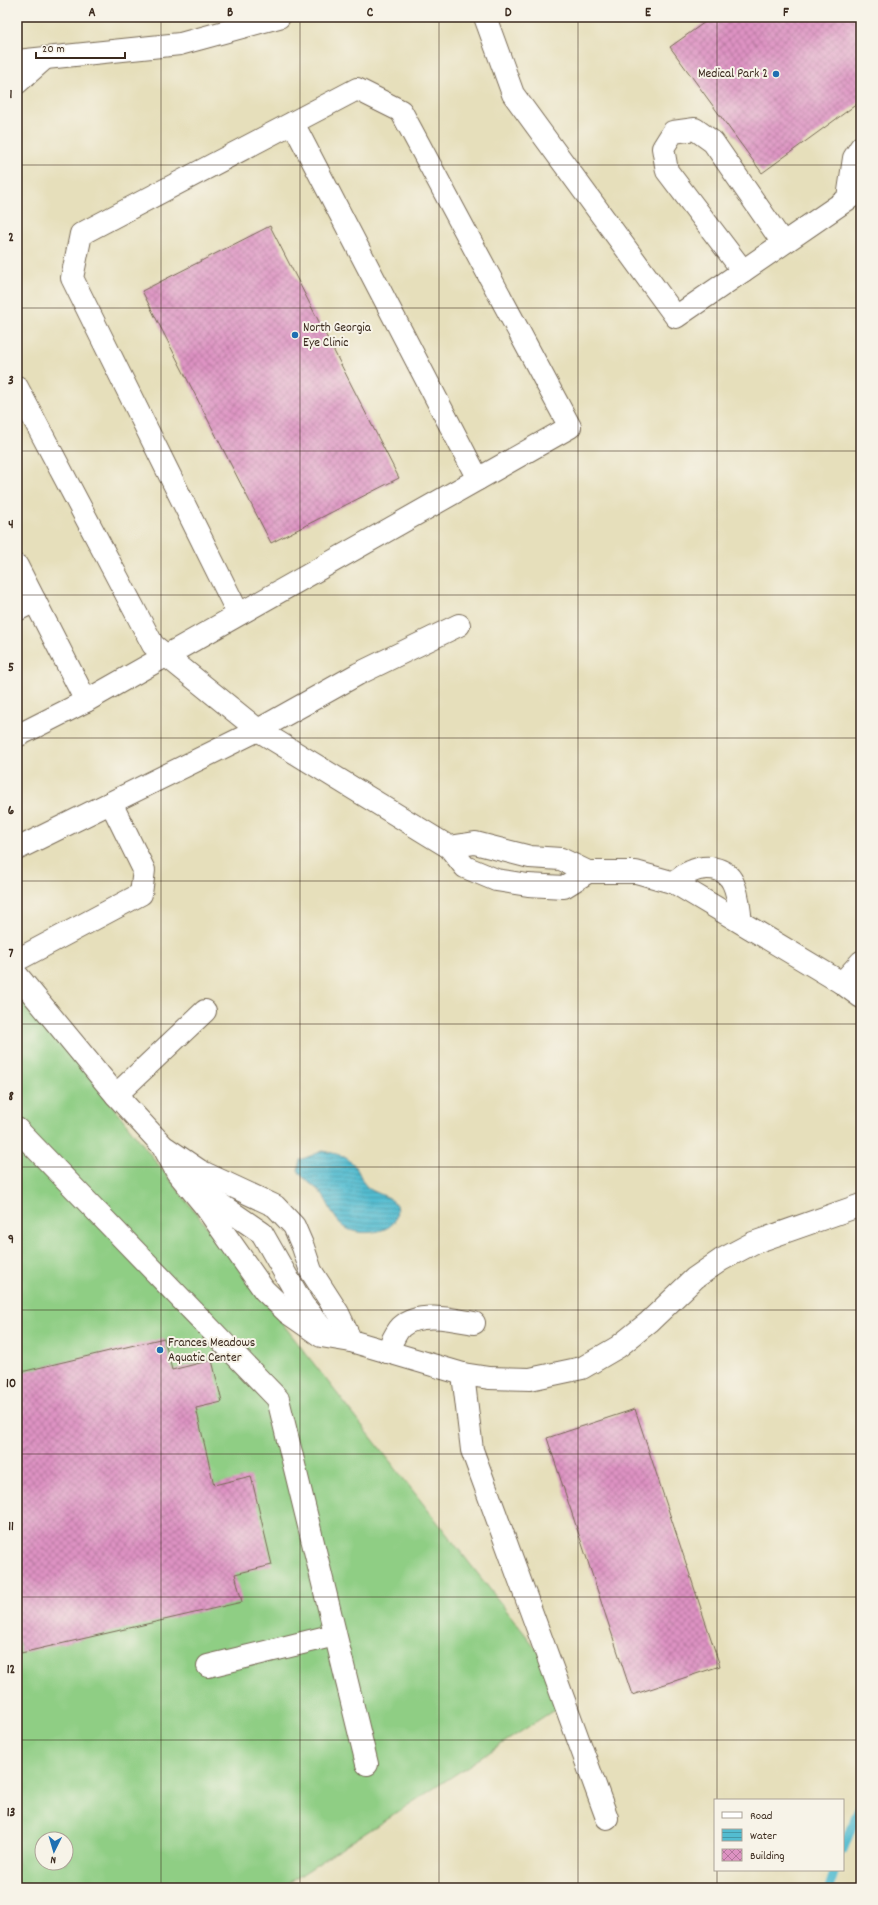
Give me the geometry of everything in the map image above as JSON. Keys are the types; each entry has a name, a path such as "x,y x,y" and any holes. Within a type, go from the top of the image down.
{"main road":[{"path":"17,61 180,44 279,17"},
{"path":"485,17 513,94 676,317 855,194 854,158 861,148"},
{"path":"17,83 44,59"},
{"path":"17,736 86,701 165,654 570,427 401,111 357,89 81,234 72,278 238,613"},
{"path":"293,123 478,479"},
{"path":"743,271 667,171 663,148 673,132 695,129 713,142 783,244"},
{"path":"17,387 153,645 258,730 449,847 465,867 496,880 528,885 564,886 588,872"},
{"path":"17,566 26,605 86,701"},
{"path":"17,849 258,730 358,674 459,625"},
{"path":"17,960 141,894 144,870 111,802"},
{"path":"449,847 475,843 530,857 561,859 588,872 636,872 675,883 842,983 861,997"},
{"path":"675,883 688,872 703,867 717,868 726,873 733,881 737,894 741,922"},
{"path":"842,983 861,962"},
{"path":"17,975 116,1094 163,1146 182,1178 205,1206 264,1290 288,1313 321,1336 351,1341"},
{"path":"116,1094 205,1011"},
{"path":"17,1129 278,1399 367,1764"},
{"path":"163,1146 200,1170 275,1206 294,1226 311,1271 338,1313 351,1341"},
{"path":"182,1178 231,1210 262,1233 303,1305 320,1327 351,1341 387,1352 463,1374 489,1378 530,1379 582,1368 618,1347 649,1322 695,1278 720,1260 753,1243 861,1205"},
{"path":"387,1352 400,1328 411,1320 439,1317 474,1323"},
{"path":"463,1374 472,1450 607,1818"},
{"path":"208,1666 335,1635"}],"green space":[{"name":"Frances Meadows Aquatic Center","path":"17,1001 33,1004 574,1697 281,1888 17,1888"}],"water":[{"path":"323,1151 343,1156 355,1166 367,1187 390,1199 396,1205 396,1217 389,1227 366,1233 351,1231 341,1225 334,1216 323,1195 305,1179 298,1170 300,1160"}],"building":[{"name":"Medical Park 2","path":"712,17 861,17 861,101 762,173 670,47"},
{"path":"270,226 399,478 271,543 142,291"},
{"name":"Frances Meadows Aquatic Center","path":"164,1338 172,1370 212,1360 222,1402 196,1408 214,1485 251,1476 272,1565 235,1574 242,1602 21,1653 17,1635 17,1373"},
{"path":"635,1409 720,1666 632,1695 547,1438"}],"waterway":[{"path":"844,1847 861,1803"},
{"path":"829,1888 835,1871"}],"place":[{"name":"Medical Park 2","path":"776,74"},
{"name":"North Georgia Eye Clinic","path":"295,335"},
{"name":"Frances Meadows Aquatic Center","path":"160,1350"}]}
